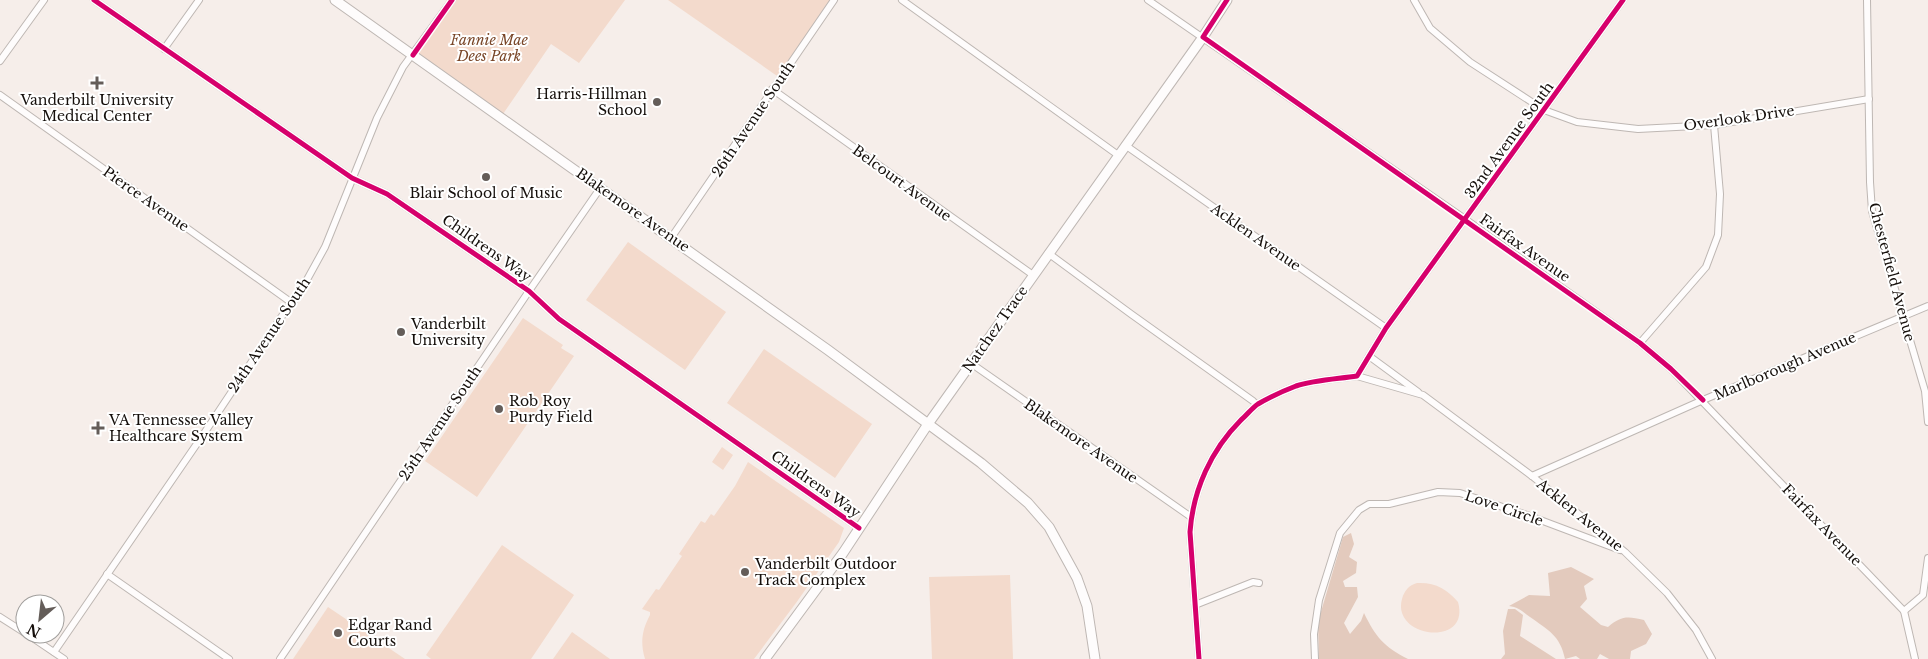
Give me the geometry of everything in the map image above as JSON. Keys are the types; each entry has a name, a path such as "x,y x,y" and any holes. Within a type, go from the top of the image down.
{"main road":[{"name":"Blakemore Avenue","path":"335,0 601,187 997,476 1028,503 1049,528 1077,578 1087,606 1095,659"},
{"name":"Natchez Trace","path":"765,659 843,553 928,424 1203,37 1227,0"}],"street":[{"path":"0,61 44,0"},
{"name":"Childrens Way","path":"94,0 352,178 388,194 529,291 559,319 859,528"},
{"path":"164,49 199,0"},
{"name":"24th Avenue South","path":"54,652 292,302 325,247 377,118 404,67 452,0"},
{"name":"26th Avenue South","path":"671,238 834,0"},
{"path":"902,0 1118,155"},
{"name":"Fairfax Avenue","path":"1148,0 1640,343 1671,369 1703,400 1904,611"},
{"name":"Overlook Drive","path":"1414,0 1430,28 1470,62 1544,110 1577,122 1638,129 1714,124 1869,99"},
{"name":"32nd Avenue South","path":"1356,376 1386,328 1623,0"},
{"name":"Chesterfield Avenue","path":"1868,0 1872,210 1925,391 1928,422"},
{"name":"Belcourt Avenue","path":"772,90 1033,275"},
{"name":"Pierce Avenue","path":"0,95 292,302"},
{"path":"1640,343 1706,267 1718,235 1720,194 1714,124"},
{"name":"Acklen Avenue","path":"1125,145 1386,328"},
{"name":"25th Avenue South","path":"280,659 601,187"},
{"path":"1048,253 1257,405"},
{"name":"Marlborough Avenue","path":"1532,476 1703,400 1928,306"},
{"name":"Acklen Avenue","path":"1369,356 1532,476 1625,552 1667,593 1696,630 1712,659"},
{"name":"Blakemore Avenue","path":"972,364 1191,517"},
{"path":"1199,659 1190,532 1191,517 1207,466 1230,431 1257,405 1298,386 1356,376"},
{"name":"Acklen Avenue","path":"1356,376 1424,395"},
{"name":"Love Circle","path":"1315,659 1314,634 1319,600 1340,533 1359,510 1369,504 1389,504 1438,492 1460,492 1625,552"},
{"path":"1915,659 1904,611 1923,595 1928,558"},
{"path":"108,574 229,659"},
{"path":"1195,605 1253,582 1259,583"},
{"path":"0,616 15,626"},
{"path":"42,644 64,659"}],"green space":[{"name":"Fannie Mae Dees Park","path":"452,0 625,0 579,63 551,44 501,117 413,55"},
{"path":"668,0 834,0 780,78"},
{"path":"628,242 726,312 685,370 586,300"},
{"name":"Rob Roy Purdy Field","path":"523,318 563,345 561,348 574,356 477,497 425,461"},
{"path":"764,349 872,424 835,478 727,403"},
{"path":"722,447 733,455 723,470 712,462"},
{"name":"Vanderbilt Outdoor Track Complex","path":"748,462 844,528 839,542 754,659 645,659 643,636 650,612 642,609 656,589 659,590 682,556 679,554 701,521 705,523 711,514 714,516 735,486"},
{"path":"502,545 574,595 531,659 431,659 426,655"},
{"path":"1010,575 1013,659 932,659 929,577"},
{"path":"1417,583 1440,587 1458,602 1459,617 1453,626 1443,632 1431,632 1418,629 1408,622 1402,612 1402,599 1407,589"},
{"name":"Edgar Rand Courts","path":"328,607 405,659 293,659"},
{"path":"572,632 610,659 553,659"}],"shaded area":[{"path":"1351,533 1354,544 1349,557 1357,562 1356,573 1343,581 1345,587 1357,587 1358,597 1344,623 1350,634 1361,621 1364,613 1381,640 1408,659 1319,659 1318,622 1343,537"},
{"path":"1571,567 1594,579 1584,586 1587,599 1580,607 1601,625 1608,627 1624,618 1644,620 1652,634 1646,644 1631,651 1630,659 1609,659 1600,654 1597,659 1580,659 1576,656 1565,659 1560,644 1552,634 1520,610 1509,606 1529,595 1550,596 1548,573"},
{"path":"1508,609 1515,609 1523,615 1520,636 1556,659 1501,659 1505,654 1503,631"}],"cycle path":[{"path":"94,0 352,178 387,194 529,291 559,319 859,528"},
{"path":"413,55 452,0"},
{"path":"1227,0 1203,37 1640,343 1671,369 1703,400"},
{"path":"1199,659 1190,532 1195,501 1200,486 1205,472 1221,444 1241,420 1258,404 1303,384 1357,376 1386,328 1623,0"}],"place":[{"name":"Vanderbilt University Medical Center","path":"97,83"},
{"name":"Harris-Hillman School","path":"657,102"},
{"name":"Blair School of Music","path":"486,177"},
{"name":"Vanderbilt University","path":"401,332"},
{"name":"Rob Roy Purdy Field","path":"499,409"},
{"name":"VA Tennessee Valley Healthcare System","path":"98,428"},
{"name":"Vanderbilt Outdoor Track Complex","path":"745,572"},
{"name":"Edgar Rand Courts","path":"338,633"}]}
